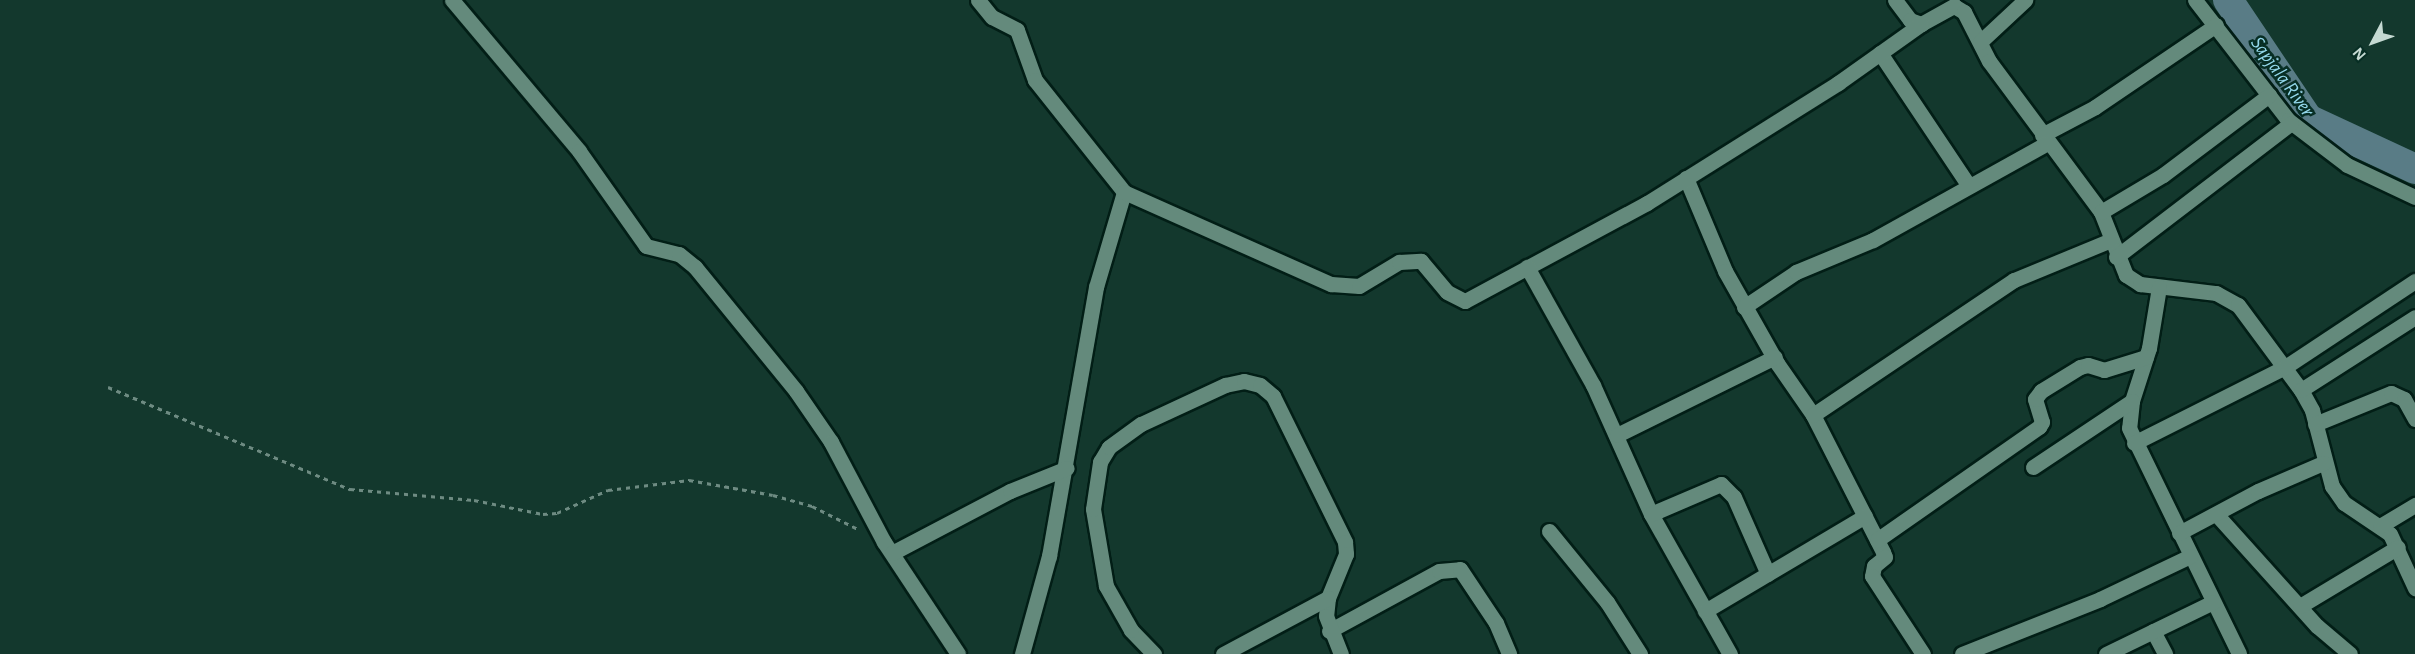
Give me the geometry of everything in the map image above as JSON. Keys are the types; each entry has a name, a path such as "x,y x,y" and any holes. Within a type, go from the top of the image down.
{"street":[{"path":"452,0 579,151 646,246 680,254 695,267 796,391 831,442 888,548 958,654"},
{"path":"978,0 992,17 1017,30 1035,80 1124,192 1331,284 1347,287 1369,282 1410,258 1420,261 1447,292 1465,301 1686,178 1921,24 1949,8 1960,7 1980,42 2044,139 2101,212 2116,257 2133,280 2159,287 2228,297 2285,367 2301,390 2315,424 2323,463 2344,503 2379,526 2398,547 2415,588"},
{"path":"1896,0 1910,20 1921,24"},
{"path":"1980,42 2025,0"},
{"path":"2195,0 2291,123 2347,165 2415,197"},
{"path":"1744,307 1797,272 1873,240 1969,186 2104,101 2216,25"},
{"path":"1880,53 1969,186"},
{"path":"2101,212 2163,175 2269,95"},
{"path":"2116,257 2291,123"},
{"path":"1686,178 1710,242 1744,307 1814,415 1885,557 1874,566 1872,576 1923,654"},
{"path":"1022,654 1038,607 1066,468 1096,287 1124,192"},
{"path":"1814,415 2014,280 2111,240"},
{"path":"1527,267 1593,385 1651,514 1730,654"},
{"path":"2134,443 2285,367 2415,281"},
{"path":"2159,287 2146,357 2132,401 2129,428 2134,443 2239,654"},
{"path":"2301,390 2415,317"},
{"path":"1617,435 1775,357"},
{"path":"1877,540 2039,427 2042,422 2035,399 2041,391 2080,368 2111,369 2146,357"},
{"path":"1154,654 1131,630 1106,586 1092,509 1094,485 1109,447 1141,424 1225,385 1244,381 1260,386 1273,396 1345,542 1346,554 1328,598 1329,631 1341,654"},
{"path":"2315,424 2391,393 2404,399 2415,419"},
{"path":"2033,467 2132,401"},
{"path":"2179,533 2323,463"},
{"path":"888,548 1010,490 1066,468"},
{"path":"1651,514 1721,484 1734,497 1768,574"},
{"path":"2379,526 2415,505"},
{"path":"2216,514 2300,606 2350,654"},
{"path":"1705,611 1865,516"},
{"path":"1549,531 1607,602 1640,654"},
{"path":"2300,606 2398,547"},
{"path":"1962,654 2100,599 2190,556"},
{"path":"1329,631 1439,571 1460,569 1485,605 1509,654"},
{"path":"1223,654 1328,598"},
{"path":"2106,654 2213,602"},
{"path":"2153,631 2164,654"}],"path":[{"path":"108,387 350,489 474,500 543,514 556,513 608,490 689,480 773,495 812,506 888,548"}],"waterway":[{"name":"Sapjala River","path":"2228,0 2308,119 2415,169"}]}
